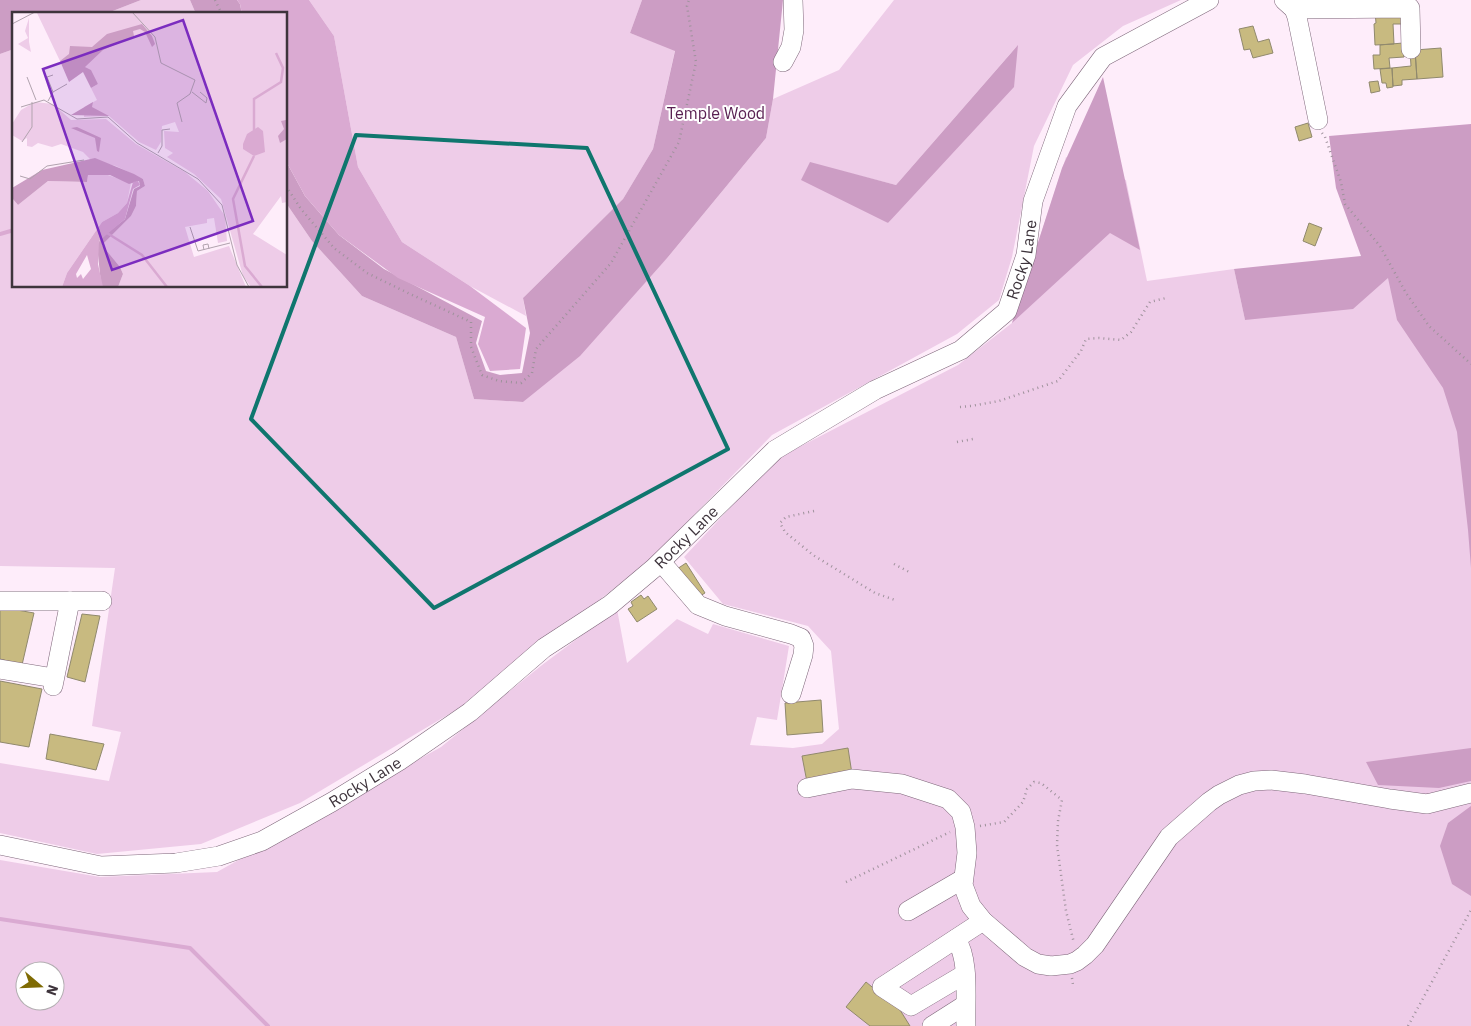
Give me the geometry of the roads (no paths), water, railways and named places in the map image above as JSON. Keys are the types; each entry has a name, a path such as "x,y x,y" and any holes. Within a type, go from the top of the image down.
{"street":[{"path":"783,62 793,39 793,0"},
{"name":"Rocky Lane","path":"0,845 101,866 176,863 218,856 262,841 332,802 392,766 470,712 544,648 610,605 661,562 775,450 875,390 961,350 1007,311 1026,255 1033,201 1052,143 1067,106 1103,57 1208,0"},
{"path":"1318,120 1289,4 1410,8 1411,49"},
{"path":"661,562 698,605 725,616 801,638 804,646 803,655 791,694"},
{"path":"0,601 102,601"},
{"path":"0,669 54,682 70,601"},
{"path":"808,788 852,779 902,784 948,799 961,812 965,828 967,853 963,885 971,906 983,921 1025,957 1038,964 1051,966 1070,964 1085,955 1095,945 1169,837 1209,802 1239,785 1254,781 1271,780 1428,804 1471,793"},
{"path":"908,911 963,879"},
{"path":"965,974 911,1006 882,986 983,921"},
{"path":"956,939 962,947 965,974 966,1026"},
{"path":"932,1026 965,1005"}],"waterway":[{"path":"0,234 12,231"},
{"path":"0,919 190,948 268,1026"}],"park label":[{"name":"Temple Wood","path":"716,113"}]}
